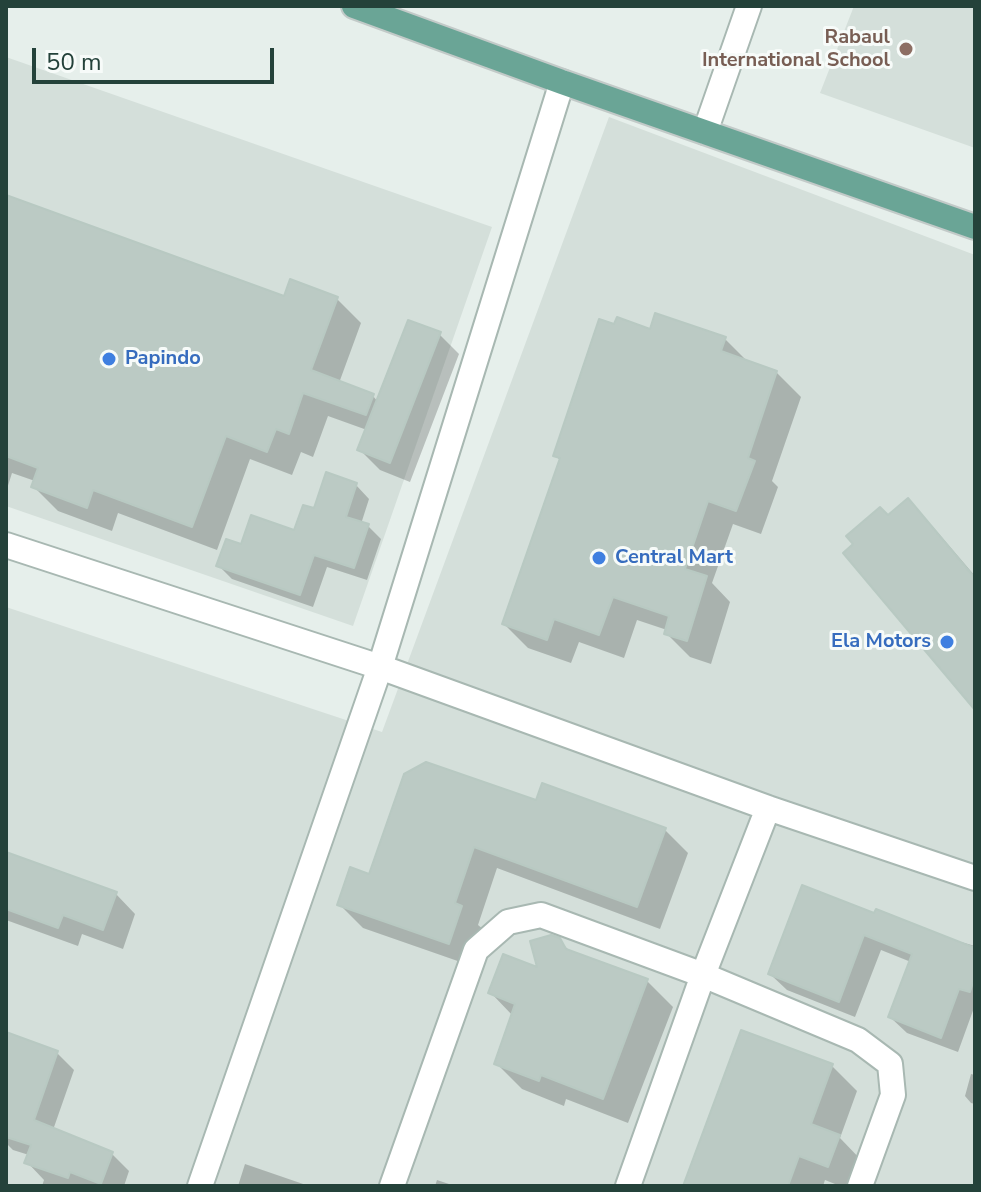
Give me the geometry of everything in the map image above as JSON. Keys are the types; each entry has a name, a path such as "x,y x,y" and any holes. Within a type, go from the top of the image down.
{"main road":[{"path":"354,6 975,227"}],"street":[{"path":"705,132 749,6"},
{"path":"200,1186 380,667 562,82"},
{"path":"6,545 380,667 768,808 975,878"},
{"path":"628,1186 703,975 768,808"},
{"path":"392,1186 476,950 508,922 541,915 703,975 858,1040 890,1064 893,1095 860,1186"}],"shaded area":[{"name":"Rabaul International School","path":"854,6 975,6 975,148 820,93"},
{"path":"6,57 492,227 353,626 6,506"},
{"path":"609,117 975,255 975,1186 6,1186 6,607 382,732"}],"building":[{"name":"Papindo","path":"6,195 284,296 290,279 338,297 311,370 374,394 366,415 303,393 289,434 276,429 267,452 226,436 192,527 93,490 87,508 31,487 38,468 6,456"},
{"path":"655,313 726,337 721,351 777,371 748,458 755,461 736,511 708,501 685,569 707,576 687,641 664,634 669,616 613,597 599,635 554,619 547,640 502,624 560,458 553,456 599,319 614,324 617,317 650,329"},
{"path":"408,320 441,332 390,463 357,450"},
{"path":"326,472 357,483 346,517 369,524 354,568 314,555 300,595 216,566 226,539 241,544 251,515 294,530 303,505 314,508"},
{"name":"Ela Motors","path":"908,498 975,578 975,710 843,553 853,544 846,536 880,507 888,515"},
{"path":"426,762 536,800 542,783 666,828 637,907 474,847 455,903 462,906 449,944 337,905 350,867 369,874 404,774"},
{"path":"6,852 117,892 103,930 63,915 58,928 6,909"},
{"path":"802,885 874,913 876,909 975,948 975,976 970,992 959,989 941,1038 888,1017 912,954 864,935 839,1002 768,974"},
{"path":"551,935 560,938 566,949 648,979 603,1099 541,1075 539,1081 494,1064 515,1004 488,993 503,954 537,967 530,941"},
{"path":"741,1030 833,1064 811,1124 840,1135 828,1167 799,1156 788,1186 683,1186"},
{"path":"6,1032 58,1051 34,1120 113,1152 101,1184 70,1172 68,1178 24,1163 31,1145 6,1137"}],"place":[{"name":"Rabaul International School","path":"906,49"},
{"name":"Papindo","path":"109,359"},
{"name":"Central Mart","path":"599,558"},
{"name":"Ela Motors","path":"947,642"}]}
